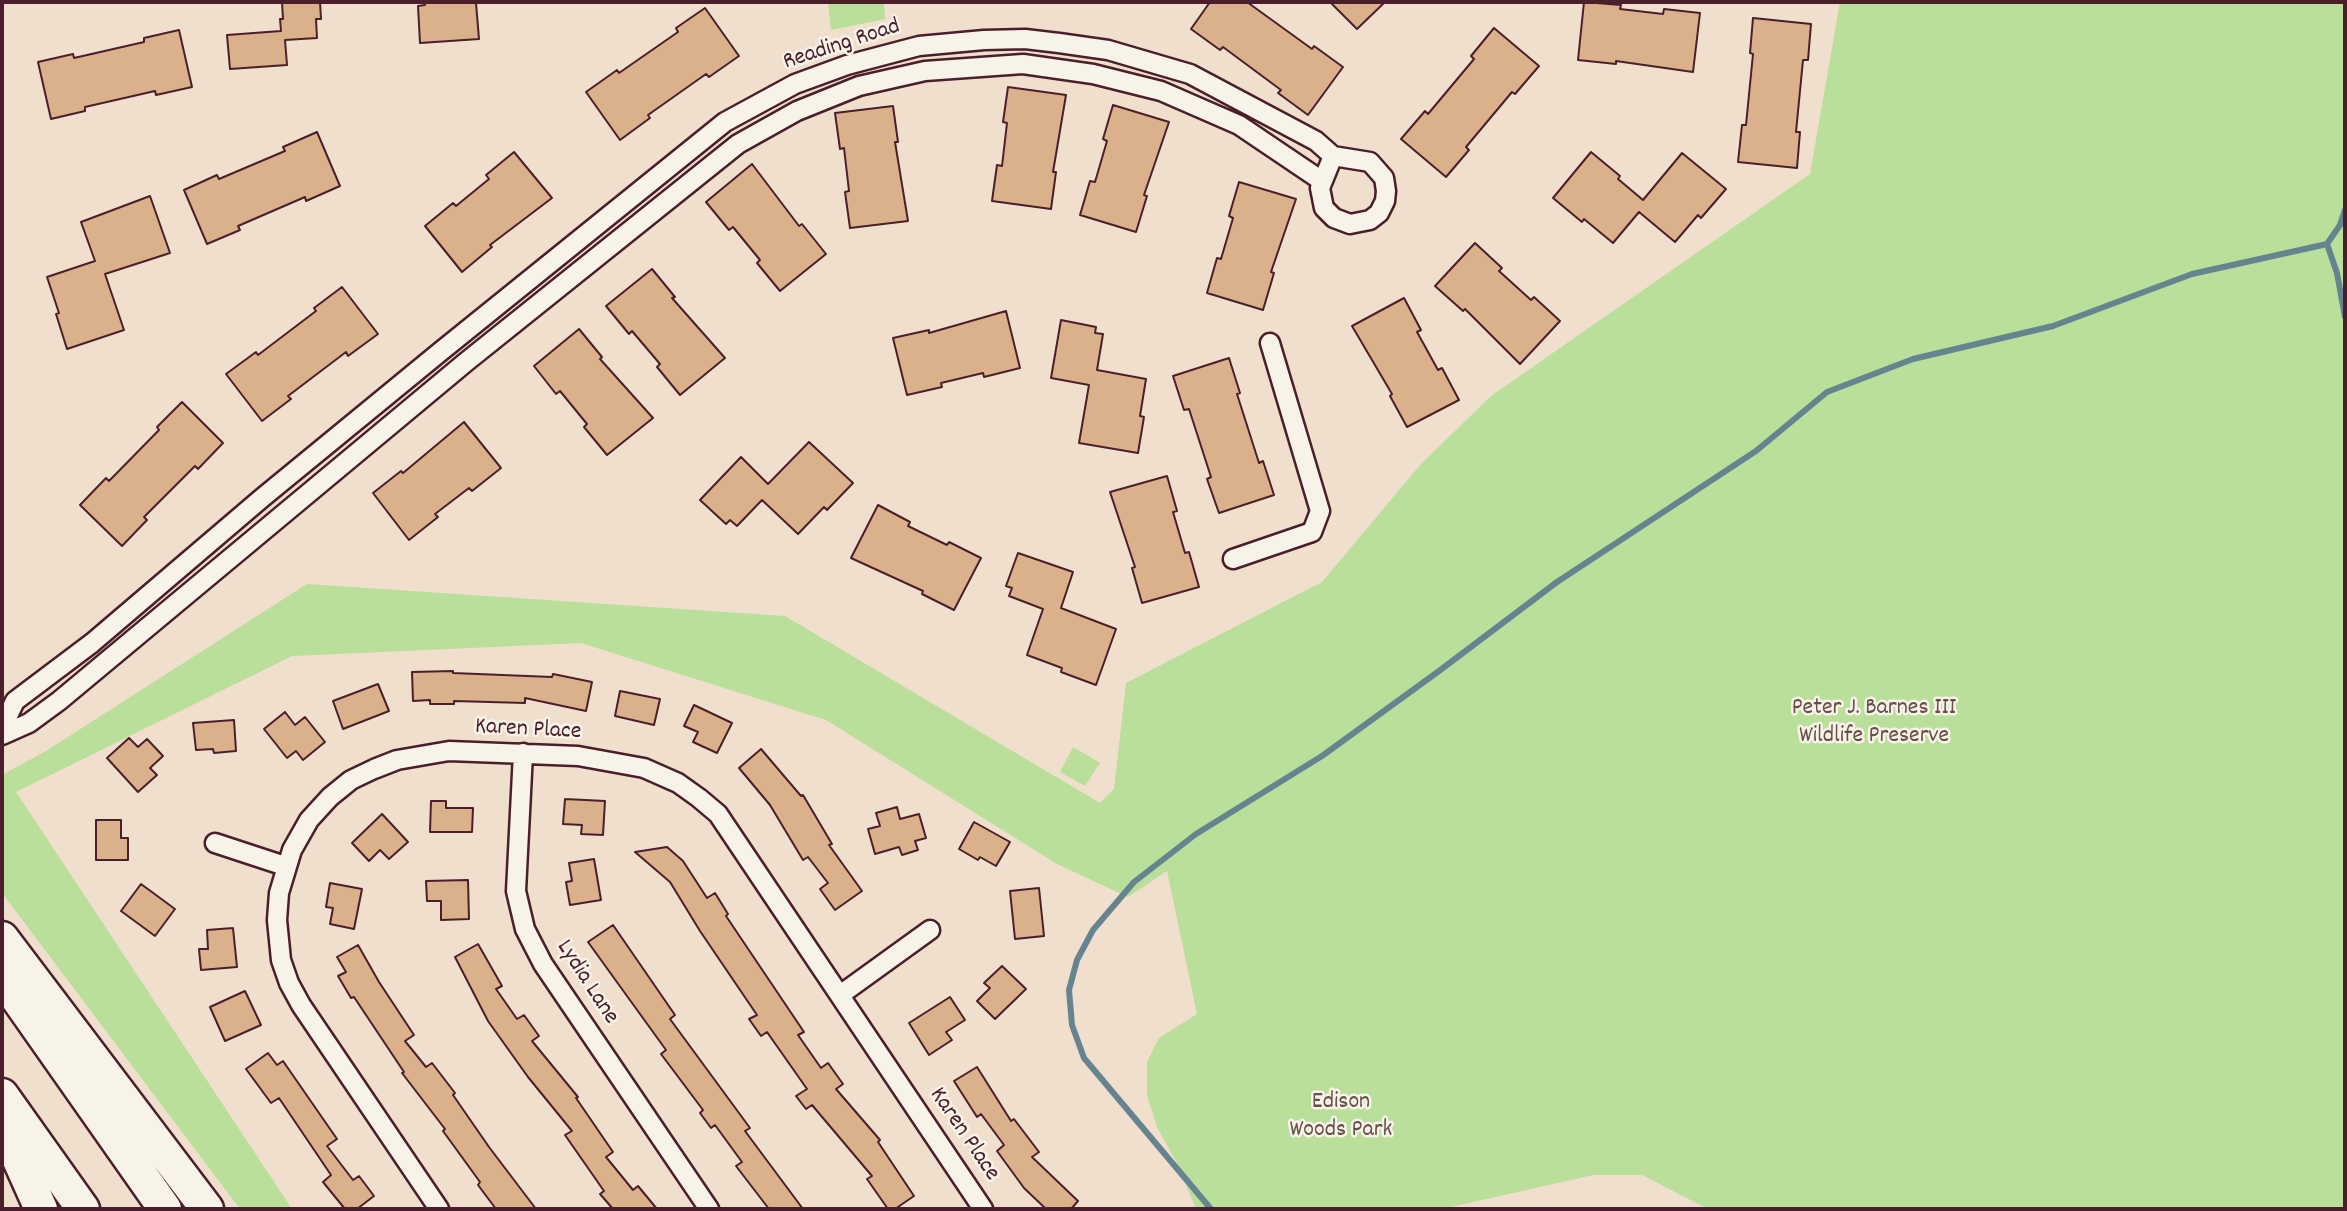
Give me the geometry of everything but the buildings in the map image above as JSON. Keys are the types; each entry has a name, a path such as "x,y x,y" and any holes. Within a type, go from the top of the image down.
{"highway":[{"path":"2,938 207,1209"},
{"path":"2,976 165,1209"},
{"path":"2,1095 83,1209"},
{"path":"2,1122 41,1209"}],"street":[{"name":"Reading Road","path":"2,728 15,701 92,643 262,498 725,122 795,84 847,65 919,46 1026,39 1108,50 1190,74 1316,141 1333,156"},
{"name":"Reading Road","path":"2,735 29,723 59,701 466,362 738,144 797,111 859,86 925,71 1023,64 1093,74 1161,91 1239,125 1322,181"},
{"path":"1333,156 1364,160 1378,169 1384,178 1387,191 1380,213 1364,223 1350,224 1334,218 1322,201 1322,181 1333,156"},
{"path":"1233,559 1312,532 1320,511 1270,343"},
{"name":"Karen Place","path":"439,1209 301,1005 281,960 277,920 279,892 285,866 299,835 330,797 351,780 397,760 449,751 578,756 644,768 677,783 718,814 983,1209"},
{"name":"Lydia Lane","path":"523,753 516,891 525,929 542,964 709,1209"},
{"path":"215,842 285,866"},
{"path":"840,995 930,930"}],"green space":[{"path":"828,2 884,2 885,19 831,30"},
{"name":"Peter J. Barnes III Wildlife Preserve","path":"1840,2 2345,2 2345,1209 1708,1209 1642,1175 1593,1175 1442,1209 1196,1209 1177,1163 1157,1127 1147,1095 1147,1062 1159,1038 1197,1014 1167,871 1128,897 1057,864 826,720 581,643 292,656 16,792 292,1209 240,1209 2,893 2,775 46,751 307,584 785,616 1100,803 1114,789 1126,683 1322,582 1421,464 1491,396 1810,174"},
{"path":"1073,747 1100,763 1085,786 1060,772"}],"waterway":[{"path":"2345,210 2340,225 2327,244 2337,273 2345,317"},
{"path":"1211,1209 1084,1058 1072,1025 1069,990 1077,960 1093,930 1134,882 1196,834 1322,756 1557,582 1756,451 1827,392 1913,359 2053,326 2192,274 2327,244"}],"park label":[{"name":"Edison Woods Park","path":"1341,1118"}]}
